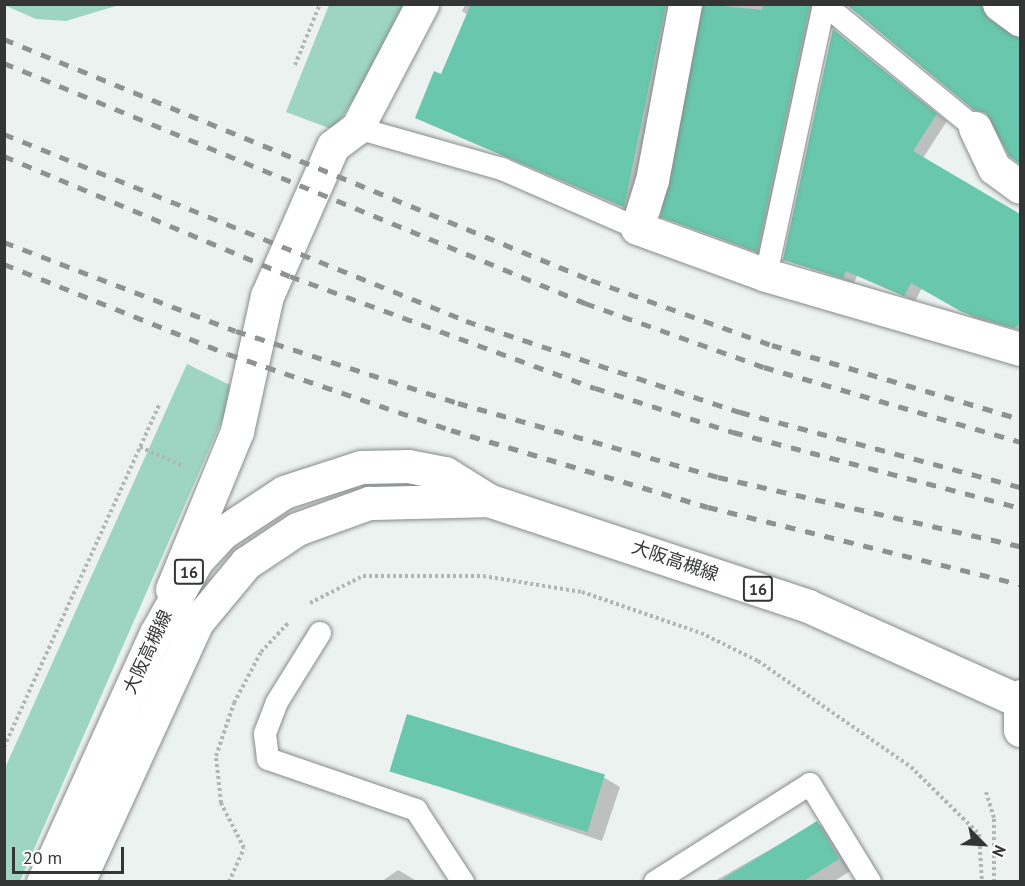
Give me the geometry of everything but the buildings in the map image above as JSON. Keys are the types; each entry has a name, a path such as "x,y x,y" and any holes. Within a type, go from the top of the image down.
{"main road":[{"path":"156,633 237,431 267,296 333,146 357,128 422,4"},
{"path":"685,4 652,180 637,228 766,275 1020,349"},
{"path":"999,4 1020,20"},
{"path":"975,128 994,168 1020,187"},
{"name":"大阪高槻線","path":"43,882 156,633 197,560 222,533 253,510 315,478 361,467 408,466 445,473 488,500 808,606 1020,707"},
{"name":"大阪高槻線","path":"78,882 197,622 246,563 297,528 369,503 488,500"}],"lane":[{"path":"766,275 824,5 975,128"},
{"path":"357,128 502,169 637,228"},
{"path":"320,633 277,702 265,734 268,759 416,810 463,882"},
{"path":"655,882 810,784 870,882"}],"path":[{"path":"295,65 320,4"},
{"path":"4,747 160,403"},
{"path":"140,447 188,467"},
{"path":"304,608 350,579 442,573 562,587 701,633 758,661 911,767 979,834 982,882"},
{"path":"229,882 244,848 218,795 216,756 234,703 261,652 297,614"},
{"path":"986,792 994,819 994,882"}],"green space":[{"path":"4,5 119,5 66,21 36,19"},
{"path":"329,5 404,5 386,47 334,130 286,112"},
{"path":"187,364 236,388 20,881 5,882 5,768"}],"railway":[{"path":"4,39 591,280 772,345 1020,419"},
{"path":"4,63 585,303 764,367 1020,442"},
{"path":"4,134 466,321 740,412 1020,487"},
{"path":"4,156 290,276 595,388 733,432 1020,508"},
{"path":"4,242 236,331 458,403 718,477 1020,546"},
{"path":"4,264 228,354 451,430 708,507 1020,584"}]}
